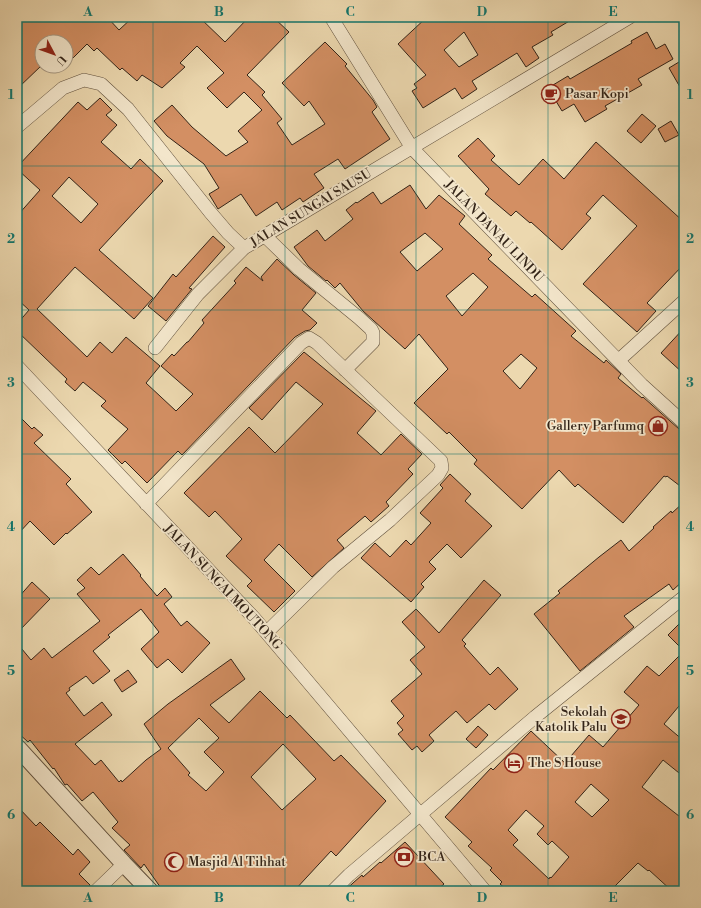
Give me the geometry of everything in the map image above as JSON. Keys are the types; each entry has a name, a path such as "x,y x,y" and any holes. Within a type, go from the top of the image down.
{"street":[{"name":"JALAN DANAU LINDU","path":"331,17 412,148 642,385 684,423"},
{"name":"JALAN SUNGAI SAUSU","path":"17,127 63,88 84,80 101,84 128,108 210,212 228,233 244,248 630,17"},
{"path":"265,236 299,269 371,329 373,333 373,342 345,370"},
{"path":"155,348 198,294 244,248"},
{"path":"619,360 684,301"},
{"path":"146,504 305,339 309,338 314,340 441,461 442,468 438,475 400,510 333,567 267,632"},
{"name":"JALAN SUNGAI MOUTONG","path":"17,366 267,632 485,891"},
{"path":"333,891 348,875 535,717 684,597"},
{"path":"17,747 150,891"},
{"path":"96,891 124,864"}],"building":[{"path":"17,17 107,17 119,30 133,17 199,17 225,42 249,17 273,17 289,32 247,75 265,92 262,95 282,119 277,123 292,145 325,124 309,101 304,106 282,83 325,42 347,64 345,66 373,100 377,107 372,112 390,139 345,169 338,159 314,174 324,188 303,202 300,198 282,210 277,202 256,216 241,194 218,209 209,194 219,188 204,164 167,136 154,121 172,105 192,127 226,156 248,142 238,131 262,110 244,92 227,108 207,88 224,73 197,46 180,63 185,67 162,88 142,75 137,81 122,68 120,70 97,48 94,51 87,44 74,57 74,34 34,34 34,73 17,89"},
{"path":"427,17 576,17 551,32 553,35 532,47 539,58 526,67 517,53 472,81 477,89 462,99 455,88 423,108 412,91 417,88 414,84 426,75 398,44","holes":["464,32 478,55 459,67 444,50"]},
{"path":"647,32 656,49 665,44 673,59 638,79 642,85 605,106 607,109 585,122 574,104 562,111 548,88 568,76 570,79 632,43 631,41"},
{"path":"684,59 684,94 669,68"},
{"path":"100,98 112,110 106,115 117,125 101,142 131,169 140,159 163,181 99,250 153,298 134,319 75,267 37,309 87,357 100,342 112,353 126,337 160,366 146,383 176,411 193,394 161,366 172,354 174,356 188,342 204,323 202,320 236,283 234,281 246,267 263,281 261,277 277,259 316,293 302,310 317,323 310,330 305,331 295,337 182,455 178,451 147,483 125,461 122,464 108,450 128,429 101,406 106,401 83,382 75,391 65,382 67,379 17,331 17,324 29,310 17,299 17,216 40,190 17,169 17,167 78,102 87,110","holes":["69,177 98,204 81,223 52,196"]},
{"path":"642,114 656,126 641,143 627,131"},
{"path":"671,121 679,135 665,142 658,129"},
{"path":"478,138 495,156 491,160 519,185 543,159 564,179 596,142 684,222 684,264 647,303 656,311 637,332 583,284 637,226 603,195 586,214 591,218 562,250 531,222 530,223 516,211 511,216 485,194 489,189 458,156"},
{"path":"410,185 426,209 439,195 465,216 459,224 492,255 488,259 532,297 535,294 576,331 571,336 604,363 606,360 621,374 618,378 642,398 643,397 679,429 684,431 684,489 667,476 664,476 623,523 578,484 575,487 559,470 522,509 474,464 477,460 449,432 447,434 414,403 448,369 419,334 405,349 363,311 340,283 335,288 327,280 326,281 308,266 294,247 317,230 325,241 353,219 346,210 373,192 381,204","holes":["425,233 443,249 417,271 400,252","473,273 488,287 462,316 446,296","521,354 537,368 520,389 503,371"]},
{"path":"213,236 225,247 189,288 192,289 166,321 148,306 173,274 176,277"},
{"path":"684,328 684,374 661,353"},
{"path":"304,352 376,411 357,433 381,455 401,434 422,454 408,469 413,474 386,502 389,506 371,522 365,516 337,540 344,548 312,577 279,544 264,560 295,591 274,612 247,586 252,581 226,556 242,539 215,511 209,517 184,493 249,427 275,453 323,404 296,382 262,420 249,408"},
{"path":"17,414 32,429 34,427 43,435 34,443 71,479 66,484 92,512 54,545 30,521 17,535"},
{"path":"450,474 471,494 465,501 492,526 461,558 447,544 429,562 436,569 421,584 424,587 411,602 361,558 375,543 390,557 406,540 411,545 431,523 420,513 443,488 440,485"},
{"path":"684,502 684,580 673,590 669,584 624,616 634,627 580,671 534,614 560,593 558,591 621,540 629,551 654,528 653,527"},
{"path":"123,554 157,596 165,588 172,597 164,604 181,626 187,621 210,643 182,673 168,659 157,668 141,649 159,632 141,609 108,635 110,637 93,651 110,671 93,684 86,676 69,688 70,690 66,693 84,716 102,702 112,715 75,744 95,765 101,760 119,782 121,780 122,782 146,760 161,749 144,724 168,704 231,659 245,679 210,705 229,723 260,691 287,718 290,715 334,761 341,755 386,801 336,856 331,851 294,891 163,891 144,864 141,868 124,850 130,845 112,828 118,822 93,792 82,801 67,784 65,785 54,768 53,769 30,740 28,742 17,732 17,643 31,660 44,648 52,658 100,621 77,594 85,588 77,580 91,567 99,575","holes":["199,718 219,738 204,752 224,772 206,791 188,775 190,773 168,748","283,744 316,779 282,810 251,777"]},
{"path":"484,580 501,595 462,640 466,644 464,646 490,675 498,667 518,689 495,710 489,704 467,723 456,711 429,735 434,741 422,752 417,746 412,750 398,734 403,730 397,723 404,716 391,701 422,674 410,660 425,647 402,622 416,609 439,633"},
{"path":"32,582 50,599 17,633 17,599"},
{"path":"684,619 684,651 668,635"},
{"path":"684,651 684,700 664,724 684,741 684,777 663,760 642,787 684,820 684,891 672,891 649,870 648,871 638,863 610,891 508,891 500,884 502,882 490,870 492,868 468,846 472,842 445,817 491,768 493,770 531,731 565,763 589,735 603,747 639,705 624,692 647,666 659,676","holes":["591,784 609,800 592,817 575,802","526,810 544,826 537,834 548,845 552,841 569,857 549,879 513,845 518,840 508,830"]},
{"path":"128,670 137,682 122,692 114,680"},
{"path":"478,726 488,735 476,748 466,739"},
{"path":"17,806 36,826 40,822 73,855 78,849 90,862 79,874 90,885 88,891 17,891"},
{"path":"405,842 444,884 436,891 344,891 362,875 363,877 380,862 381,863"}],"place":[{"name":"Pasar Kopi","path":"551,94"},
{"name":"Gallery Parfumq","path":"658,426"},
{"name":"Sekolah Katolik Palu","path":"621,719"},
{"name":"The S House","path":"514,763"},
{"name":"BCA","path":"404,857"},
{"name":"Masjid Al Tihhat","path":"174,862"}]}
